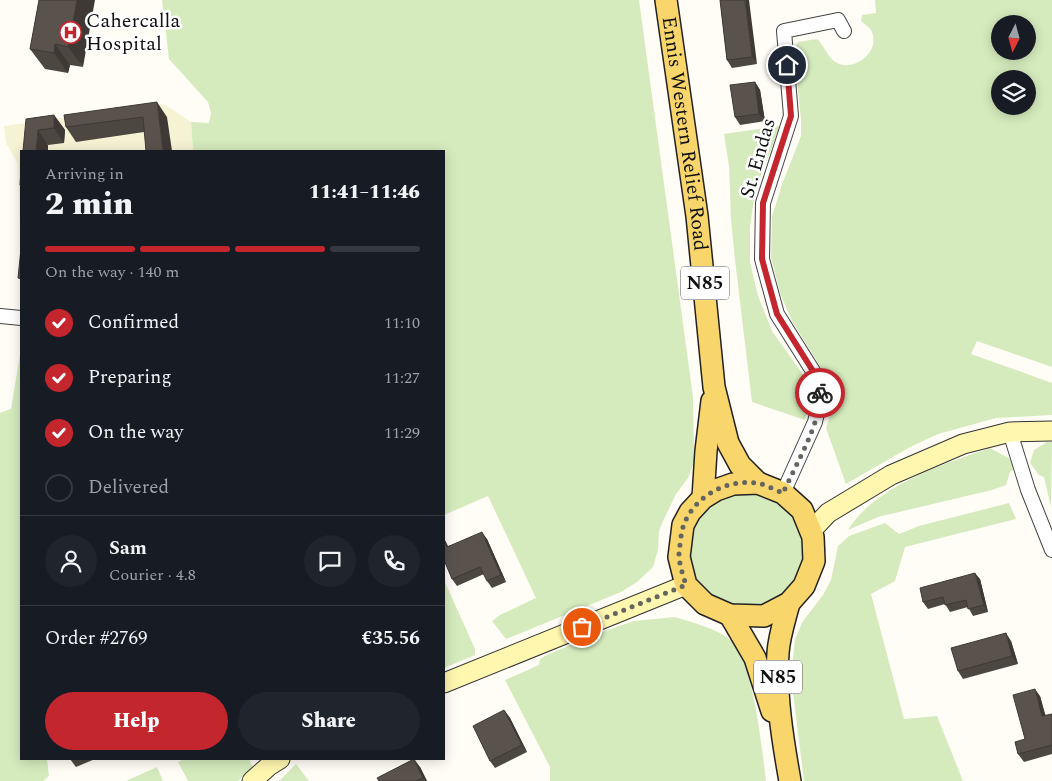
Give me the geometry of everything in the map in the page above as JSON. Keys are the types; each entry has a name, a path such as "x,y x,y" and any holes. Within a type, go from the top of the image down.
{"main road":[{"name":"Ennis Western Relief Road","path":"666,0 697,216 714,387 728,443 740,465 758,483"},
{"name":"Ennis Western Relief Road","path":"703,498 706,451 714,387"},
{"path":"812,530 828,513 891,475 963,444 1010,432 1052,430"},
{"name":"N85","path":"758,483 783,493 802,510 814,538 814,561 804,586 789,603 764,616 730,615 705,604 686,585 679,556 684,525 690,512 703,498 716,490 733,484 758,483"},
{"path":"445,683 686,585"},
{"name":"N85","path":"789,603 778,652 778,682 790,781"},
{"name":"N85","path":"730,615 755,658 785,752"},
{"path":"252,781 278,760"}],"street":[{"name":"St. Endas","path":"783,493 815,422 820,400 818,379 777,314 762,259 763,203 791,116 784,31 838,20 844,31"},
{"path":"0,316 20,318"},
{"path":"1010,432 1028,490 1052,550"}],"shaded area":[{"path":"164,104 191,122 193,150 20,150 20,228 18,163 6,143 4,126"}],"green space":[{"path":"162,0 639,0 693,397 694,462 688,478 676,494 659,531 658,550 653,567 637,582 621,592 506,639 492,621 500,615 536,598 488,496 445,515 445,150 193,150 191,122 209,123 211,113 208,102 169,59"},
{"path":"875,0 1052,0 1052,367 977,341 971,354 1052,383 1052,415 996,418 938,434 910,447 846,484 826,428 832,409 832,386 792,321 780,293 771,257 772,216 801,136 794,50 798,42 817,39 831,59 837,63 851,65 858,62 869,53 874,39 869,27 861,21 862,15 876,13"},
{"path":"780,126 755,191 750,227 750,262 758,296 772,331 804,376 811,398 805,420 752,402 731,219 729,166 724,134"},
{"path":"20,355 20,760 47,760 49,776 43,781 0,781 0,413 11,409"},
{"path":"1047,442 1052,442 1051,507 1044,477 1039,475 1030,463 1034,450"},
{"path":"990,448 1010,459 1014,469 1010,472 1006,485 878,517 848,530 860,514 892,489 932,469"},
{"path":"745,490 785,502 804,535 805,558 798,580 785,594 763,607 725,606 705,594 690,573 686,550 691,528 704,508 720,495"},
{"path":"1009,503 1016,519 905,547 895,581 871,594 904,719 937,716 963,781 804,781 791,677 795,639 803,621 823,595 831,580 838,546 849,536 885,523 899,534 919,526"},
{"path":"445,582 475,649 475,655 445,668"},
{"path":"675,617 705,626 726,636 739,650 751,685 766,781 550,781 550,767 505,680 539,665 540,659 547,655 599,633 634,621"},
{"path":"182,760 250,760 253,767 238,781 188,781 178,762"},
{"path":"296,764 309,781 279,781"},
{"path":"157,767 163,781 126,781"}],"building":[{"path":"39,0 77,0 68,47 55,44 54,53 30,49"},
{"path":"720,0 745,0 752,57 727,60"},
{"path":"755,82 759,114 735,117 730,85"},
{"path":"157,102 163,150 146,150 143,117 66,127 64,115"},
{"path":"54,115 54,128 38,130 36,150 23,150 26,119"},
{"path":"20,259 20,279 18,278"},
{"path":"482,532 501,575 487,581 480,567 452,579 445,562 445,543 447,547"},
{"path":"975,573 984,605 968,609 966,600 945,605 943,597 923,602 920,588"},
{"path":"1006,633 1012,656 958,671 951,648"},
{"path":"1035,689 1042,716 1052,714 1052,745 1018,754 1015,742 1025,739 1013,695"},
{"path":"504,710 522,745 490,761 473,726"},
{"path":"414,760 423,778 416,781 379,781 377,778"}],"way so far":[{"path":"582,627 686,585 679,556 684,525 690,512 703,498 716,490 733,484 758,483 783,493 815,422 820,393"}],"place":[{"name":"Cahercalla Hospital","path":"70,32"}],"route":[{"path":"787,65 791,116 763,203 762,259 777,314 818,379 820,393"}]}
